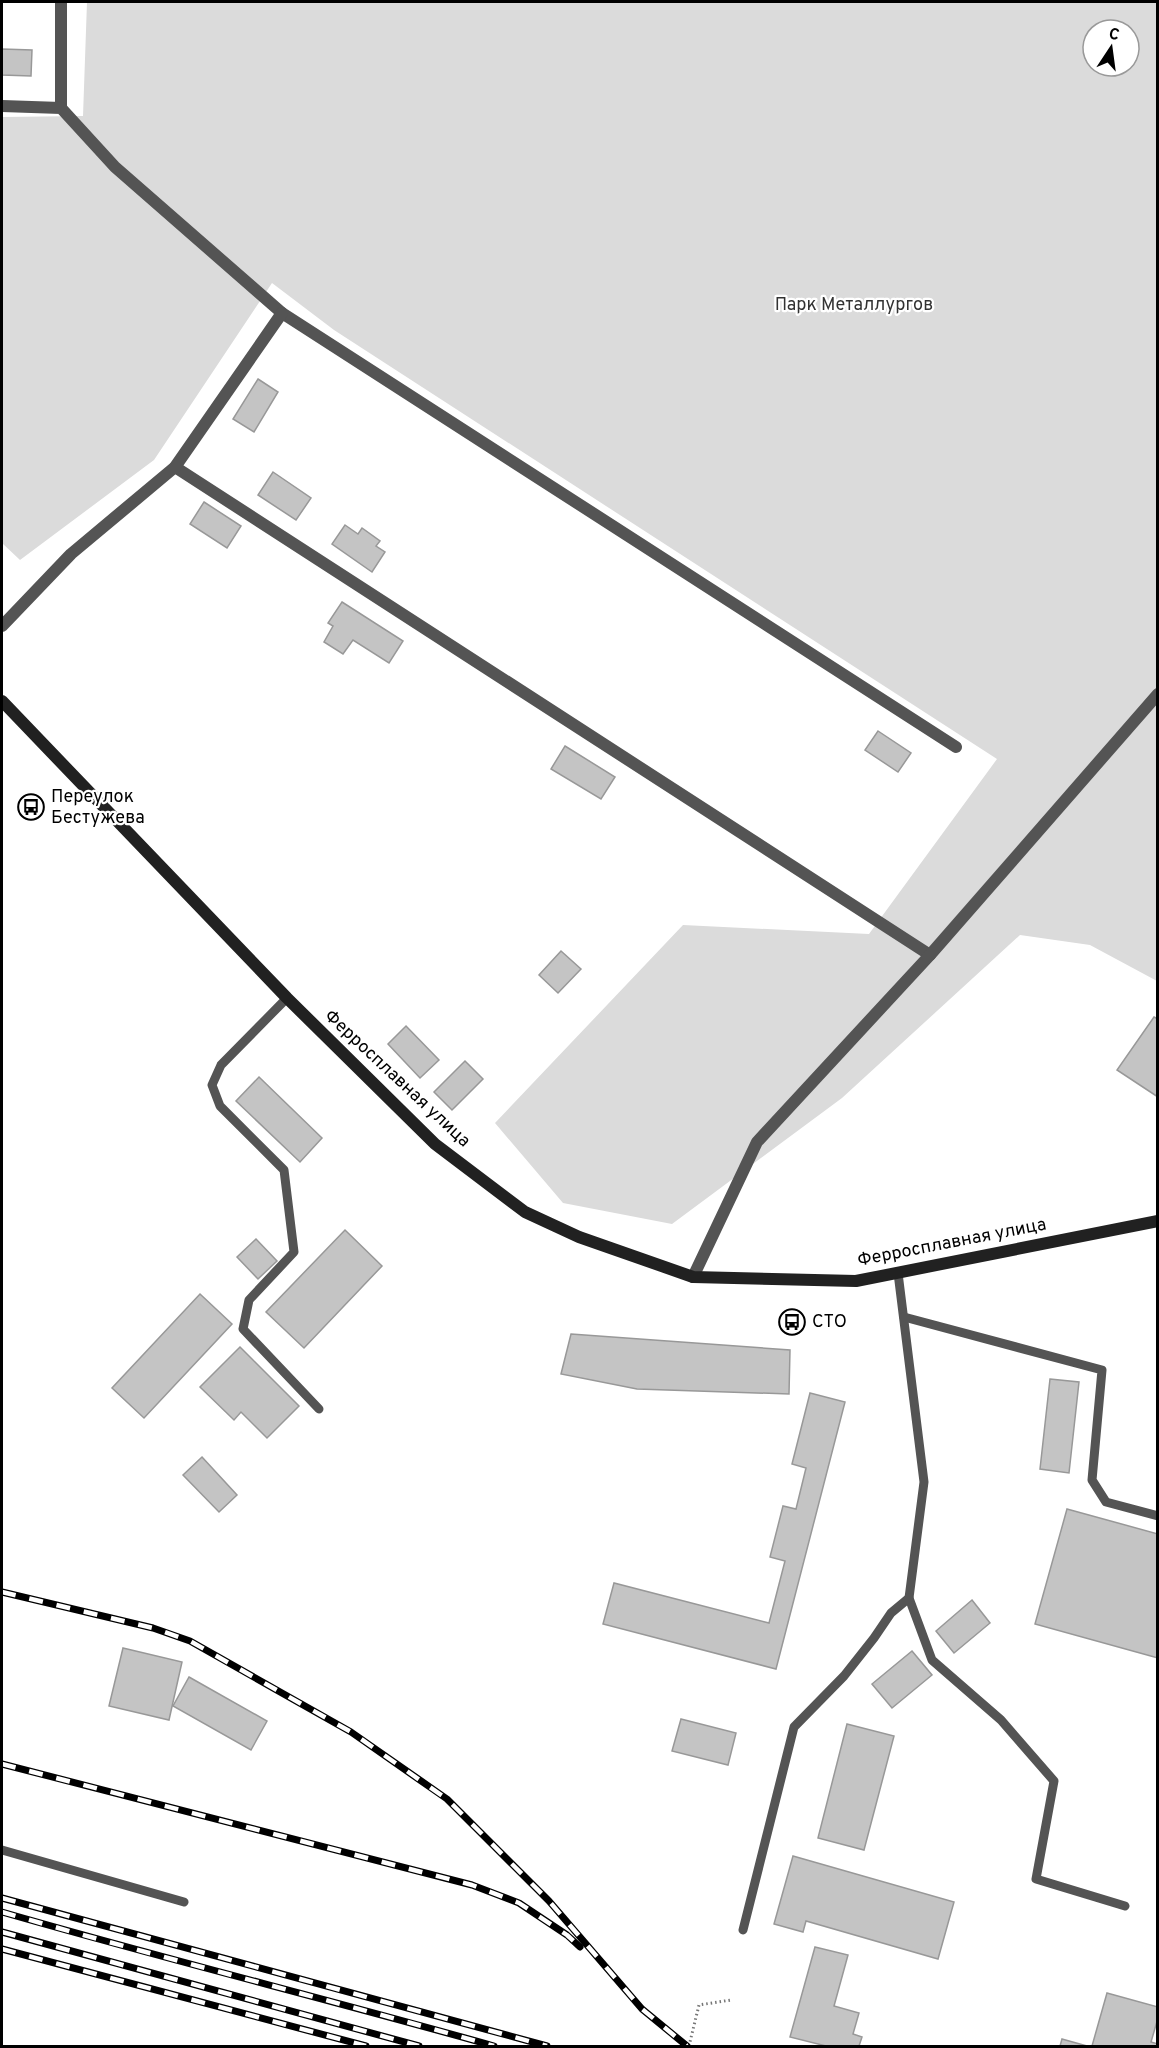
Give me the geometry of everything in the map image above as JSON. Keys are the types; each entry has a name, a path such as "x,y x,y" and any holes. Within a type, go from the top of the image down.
{"main road":[{"name":"Ферросплавная улица","path":"2,701 287,998 435,1144 525,1212 579,1237 693,1277 856,1281 1158,1221"}],"street":[{"path":"61,2 62,108 116,167 282,314 956,747"},
{"path":"2,106 62,108"},
{"path":"2,626 71,554 175,467 282,314"},
{"path":"175,467 930,955"},
{"path":"693,1277 757,1142 930,955 1158,694"}],"lane":[{"path":"287,998 220,1065 212,1085 220,1106 284,1170 294,1252 249,1300 243,1329 319,1409"},
{"path":"898,1273 924,1482 909,1598 932,1660 1001,1720 1054,1781 1036,1879 1125,1906"},
{"path":"904,1317 1102,1370 1092,1480 1106,1502 1158,1516"},
{"path":"743,1930 794,1727 844,1676 891,1613 909,1598"},
{"path":"2,1850 184,1902"}],"path":[{"path":"688,2046 699,2006 730,2000"}],"green space":[{"name":"Парк Металлургов","path":"87,2 1157,2 1157,981 1090,945 1020,935 842,1098 672,1224 563,1203 495,1123 683,925 869,934 997,759 334,330 272,283 154,460 20,560 2,543 2,117 83,116"}],"building":[{"path":"2,49 32,50 31,76 2,75"},
{"path":"258,379 278,392 254,432 233,419"},
{"path":"273,472 311,498 296,520 258,495"},
{"path":"204,502 241,526 227,548 190,524"},
{"path":"345,525 358,534 362,528 380,541 376,546 385,552 372,572 332,544"},
{"path":"342,602 403,641 389,663 353,640 343,654 324,642 333,626 328,623"},
{"path":"878,731 911,753 898,772 865,750"},
{"path":"565,746 615,777 601,799 551,769"},
{"path":"561,951 581,969 558,993 539,975"},
{"path":"1154,1017 1158,1019 1158,1097 1117,1070"},
{"path":"406,1026 439,1060 420,1078 388,1044"},
{"path":"465,1061 483,1079 452,1110 434,1092"},
{"path":"259,1077 322,1138 300,1162 236,1101"},
{"path":"345,1230 382,1266 304,1348 266,1312"},
{"path":"256,1239 277,1261 258,1279 237,1257"},
{"path":"200,1294 232,1324 144,1418 112,1388"},
{"path":"571,1334 790,1350 789,1394 637,1389 561,1374"},
{"path":"240,1347 299,1406 267,1438 241,1412 234,1420 200,1387"},
{"path":"1050,1379 1079,1382 1069,1473 1040,1469"},
{"path":"810,1393 845,1402 776,1669 603,1624 614,1583 769,1623 785,1561 770,1557 783,1506 796,1509 806,1468 792,1464"},
{"path":"202,1457 237,1495 219,1512 183,1475"},
{"path":"1067,1509 1158,1534 1158,1658 1035,1624"},
{"path":"972,1600 990,1623 954,1653 936,1631"},
{"path":"123,1648 182,1662 169,1720 109,1706"},
{"path":"912,1651 932,1675 892,1708 872,1684"},
{"path":"189,1677 267,1721 251,1750 173,1706"},
{"path":"681,1719 736,1733 728,1765 672,1751"},
{"path":"847,1724 894,1736 864,1850 818,1838"},
{"path":"793,1856 954,1902 938,1959 806,1921 803,1932 774,1924"},
{"path":"815,1947 848,1955 834,2006 859,2013 853,2034 862,2037 859,2046 826,2046 790,2037"},
{"path":"1107,1993 1158,2007 1158,2018 1151,2042 1158,2046 1092,2046"},
{"path":"1062,2039 1087,2046 1060,2046"}],"railway":[{"path":"2,1592 153,1628 190,1641 351,1732 447,1799 549,1901 642,2009 687,2046"},
{"path":"2,1764 472,1885 519,1903 567,1935 580,1947"},
{"path":"2,1898 547,2046"},
{"path":"2,1912 494,2046"},
{"path":"2,1932 419,2046"},
{"path":"2,1949 366,2046"}],"place":[{"name":"Переулок Бестужева","path":"31,807"},
{"name":"СТО","path":"792,1322"}]}
